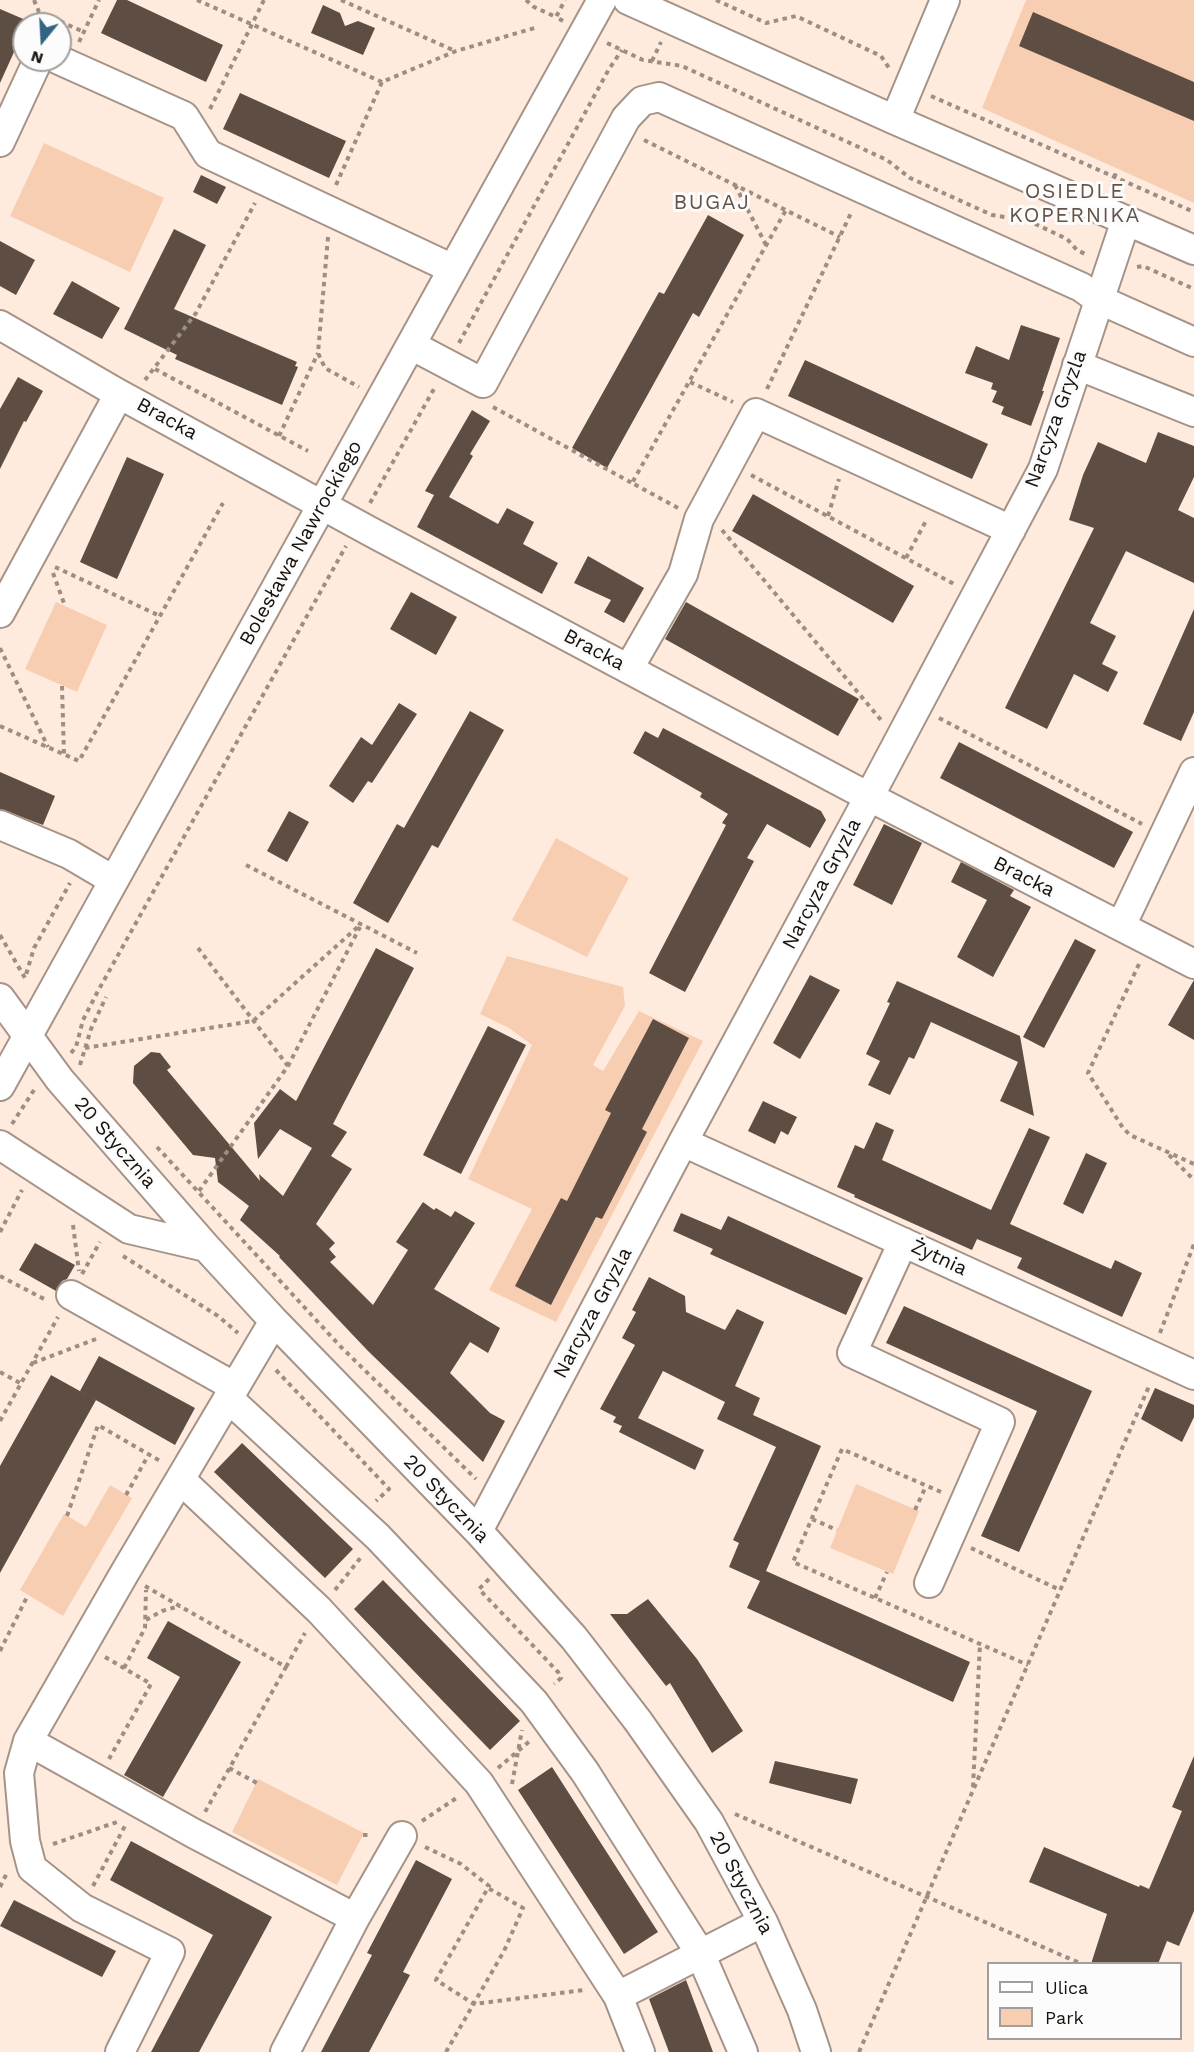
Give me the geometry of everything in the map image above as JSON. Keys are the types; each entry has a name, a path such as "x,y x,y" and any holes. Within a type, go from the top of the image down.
{"street":[{"name":"Bolesława Nawrockiego","path":"0,1086 602,0"},
{"path":"628,0 895,120 1194,250"},
{"path":"895,120 945,0"},
{"path":"72,66 184,116 208,154 453,268"},
{"path":"0,142 32,72"},
{"path":"411,345 483,383 626,118 642,100 659,98 1081,287 1098,299 1194,342"},
{"name":"Narcyza Gryzla","path":"478,1532 683,1142 1043,469 1126,220"},
{"name":"Bracka","path":"0,325 131,388 358,525 869,797 1194,964"},
{"path":"1077,364 1194,412"},
{"path":"0,613 131,388"},
{"path":"629,668 682,574 702,514 756,413 1011,530"},
{"path":"1121,926 1194,772"},
{"path":"0,825 69,854 113,880"},
{"name":"20 Stycznia","path":"0,998 54,1071 206,1247 478,1532 574,1638 638,1721 709,1822 763,1922 802,2010 816,2052"},
{"path":"3,1139 129,1229 206,1247"},
{"name":"Żytnia","path":"683,1142 1194,1375"},
{"path":"903,1242 852,1353 1000,1422 929,1583"},
{"path":"67,1302 128,1328 232,1393 368,1528 534,1702 585,1772 700,1953 743,2052"},
{"path":"120,2052 170,1952 82,1908 32,1868 25,1841 19,1773 28,1742 83,1644 135,1580 183,1477 274,1320"},
{"path":"183,1477 319,1610 479,1784 615,1992 640,2052"},
{"path":"28,1742 193,1833 355,1918"},
{"path":"285,2052 355,1918 413,1828"},
{"path":"615,1992 763,1922"}],"path":[{"path":"34,0 39,12"},
{"path":"72,27 84,32 99,0"},
{"path":"197,0 382,82"},
{"path":"208,113 264,0"},
{"path":"341,0 456,51"},
{"path":"526,0 534,7 556,17"},
{"path":"716,0 766,23 796,16 881,56 897,81 1116,175 1194,212"},
{"path":"333,192 382,82 456,51 538,27"},
{"path":"3,1139 35,1088 67,1059 76,1047 82,1020 448,365 609,69 622,50 643,60 682,66 887,160 910,178 992,215 1029,221 1067,239 1077,250 1119,270 1143,266 1194,289"},
{"path":"621,128 840,237"},
{"path":"1109,190 1116,175"},
{"path":"131,388 155,369 196,313 267,181"},
{"path":"735,185 766,246"},
{"path":"690,382 756,413 862,189"},
{"path":"632,483 786,210"},
{"path":"279,436 318,353"},
{"path":"155,369 308,452"},
{"path":"487,404 632,483 702,514 885,725"},
{"path":"828,516 846,454"},
{"path":"729,463 962,588"},
{"path":"906,558 940,497"},
{"path":"0,726 79,761 223,503"},
{"path":"65,606 50,564 160,616"},
{"path":"0,648 48,747"},
{"path":"62,686 64,755"},
{"path":"933,715 1164,835"},
{"path":"0,934 25,978 34,948 81,862"},
{"path":"246,865 417,953"},
{"path":"85,1048 253,1022 361,924"},
{"path":"199,1191 288,1066 361,924"},
{"path":"1149,941 1088,1073 1123,1128 1130,1135 1194,1164"},
{"path":"198,948 288,1066"},
{"path":"88,1074 80,1065 106,997"},
{"path":"151,1141 340,1346 483,1485"},
{"path":"1166,1152 1194,1180"},
{"path":"0,1232 23,1189"},
{"path":"72,1223 80,1277 100,1242"},
{"path":"859,2052 1153,1376 1154,1357 1161,1329 1194,1244"},
{"path":"0,1276 67,1302 0,1421"},
{"path":"32,1363 128,1328"},
{"path":"193,1833 389,1489 257,1350"},
{"path":"0,1372 21,1383"},
{"path":"67,1516 98,1425 149,1454 183,1477"},
{"path":"964,1502 842,1449 793,1562 1028,1665"},
{"path":"126,1495 149,1454"},
{"path":"915,1510 926,1485"},
{"path":"812,1519 837,1530"},
{"path":"949,1537 1060,1590"},
{"path":"875,1598 887,1572"},
{"path":"135,1580 286,1667"},
{"path":"124,1668 145,1628 135,1580"},
{"path":"0,1651 28,1595"},
{"path":"145,1620 162,1611 180,1606"},
{"path":"83,1644 151,1684 96,1780"},
{"path":"973,1789 980,1644"},
{"path":"446,2052 504,1951 523,1908 488,1888 489,1886 413,1828 479,1784 551,1724"},
{"path":"229,1768 257,1783"},
{"path":"733,1813 1077,1962"},
{"path":"28,1853 129,1818 82,1908"},
{"path":"488,1888 436,1980 474,2004 615,1992"}],"green space":[{"path":"1026,0 1194,0 1194,203 982,108"},
{"path":"44,143 164,198 130,272 10,216"},
{"path":"56,602 107,625 77,692 25,669"},
{"path":"556,838 629,878 587,957 512,920"},
{"path":"507,956 623,987 625,1006 593,1065 603,1071 639,1011 703,1041 556,1322 489,1290 532,1209 468,1179 532,1045 509,1028 480,1014"},
{"path":"856,1484 919,1511 893,1574 830,1548"},
{"path":"110,1485 132,1498 63,1616 20,1590 64,1514 86,1527"},
{"path":"258,1779 364,1833 337,1885 232,1832"}],"building":[{"path":"117,0 127,0 223,45 206,82 101,33"},
{"path":"323,5 340,13 345,26 358,21 375,28 363,55 311,33"},
{"path":"0,9 12,14 12,56 0,83"},
{"path":"1033,12 1194,82 1194,121 1019,46"},
{"path":"240,93 346,141 329,178 223,129"},
{"path":"201,175 226,187 217,204 193,192"},
{"path":"708,215 744,235 699,317 693,313 607,468 572,448 659,292 664,294"},
{"path":"174,229 206,245 174,309 297,362 295,366 298,367 282,405 175,359 177,355 124,329"},
{"path":"0,241 35,260 16,295 0,286"},
{"path":"72,281 120,308 102,339 53,314"},
{"path":"1021,325 1060,338 1031,426 1001,414 1004,407 992,402 997,391 991,389 993,383 965,373 976,346 1009,360"},
{"path":"805,360 988,444 972,479 788,396"},
{"path":"18,377 43,391 26,422 24,421 0,469 0,409"},
{"path":"472,410 490,421 470,454 473,456 449,497 498,524 507,508 534,522 523,544 558,563 542,594 417,527 434,495 425,491"},
{"path":"1158,432 1194,446 1194,477 1178,510 1194,518 1194,583 1126,551 1090,623 1116,636 1102,664 1118,672 1108,692 1074,674 1047,729 1005,708 1094,528 1069,520 1083,475 1098,442 1146,463"},
{"path":"127,457 164,474 117,579 80,562"},
{"path":"753,494 914,586 893,623 732,531"},
{"path":"588,556 644,588 624,623 604,612 611,600 574,583"},
{"path":"411,592 457,617 436,655 390,629"},
{"path":"686,602 859,699 838,736 665,639"},
{"path":"1194,609 1194,712 1181,741 1143,724"},
{"path":"399,703 417,714 372,783 368,781 353,803 329,786 361,737 372,745"},
{"path":"470,711 504,730 438,848 432,845 388,923 353,903 397,824 404,828"},
{"path":"663,728 821,811 826,820 810,848 767,824 747,858 754,861 685,992 649,973 726,825 722,823 728,814 700,797 702,793 633,753 645,731 658,738"},
{"path":"959,742 1133,832 1114,868 940,778"},
{"path":"0,772 55,796 43,825 0,809"},
{"path":"289,811 309,822 287,862 267,851"},
{"path":"884,824 922,843 892,905 853,885"},
{"path":"961,862 1014,890 1010,896 1031,907 993,977 957,957 987,900 951,882"},
{"path":"1075,939 1096,950 1044,1048 1023,1037"},
{"path":"376,948 414,968 333,1124 347,1132 331,1156 352,1169 316,1224 335,1243 329,1249 336,1257 330,1262 373,1305 408,1250 396,1242 423,1202 434,1210 436,1208 451,1217 455,1211 475,1223 434,1289 500,1328 488,1353 470,1342 450,1373 490,1413 505,1421 483,1462 368,1351 280,1256 240,1220 249,1206 218,1182 215,1158 193,1155 133,1083 134,1066 151,1052 160,1053 171,1067 167,1070 260,1181 259,1174 283,1196 312,1148 280,1129 258,1159 254,1123 280,1089 296,1101"},
{"path":"810,975 840,990 800,1059 773,1043"},
{"path":"1194,980 1194,1040 1168,1025"},
{"path":"897,981 1020,1036 1034,1116 1000,1101 1018,1062 931,1022 914,1059 909,1057 890,1095 868,1085 880,1061 866,1054 890,1003 887,1002"},
{"path":"653,1019 689,1038 642,1129 647,1132 602,1219 596,1217 551,1305 515,1286 561,1198 567,1201 611,1113 605,1110"},
{"path":"488,1026 526,1045 461,1174 423,1155"},
{"path":"763,1101 797,1117 788,1135 781,1131 775,1144 748,1131"},
{"path":"876,1122 894,1130 882,1160 991,1210 1029,1128 1050,1137 1010,1224 1111,1269 1115,1260 1142,1273 1122,1317 1017,1268 1022,1258 977,1239 972,1250 854,1197 855,1195 837,1187 855,1145 864,1149"},
{"path":"1086,1153 1107,1163 1083,1214 1063,1204"},
{"path":"681,1213 721,1230 728,1216 863,1278 846,1315 710,1254 713,1249 673,1231"},
{"path":"35,1243 75,1265 67,1279 62,1281 56,1291 19,1270"},
{"path":"649,1277 685,1296 686,1312 725,1330 737,1309 764,1322 735,1386 760,1398 753,1415 821,1446 766,1571 970,1662 953,1702 747,1608 760,1581 729,1567 739,1543 733,1540 776,1447 717,1419 725,1402 663,1371 638,1418 704,1450 695,1470 619,1432 622,1426 613,1422 616,1417 600,1409 635,1345 622,1338 636,1312 632,1310"},
{"path":"904,1306 1092,1391 1019,1552 981,1536 1037,1411 886,1343"},
{"path":"99,1356 195,1408 175,1445 80,1391"},
{"path":"51,1375 96,1400 0,1573 0,1466"},
{"path":"1155,1388 1194,1405 1194,1417 1182,1442 1141,1419"},
{"path":"242,1443 353,1549 325,1578 214,1472"},
{"path":"383,1580 520,1721 490,1750 354,1609"},
{"path":"648,1599 697,1659 743,1731 712,1753 670,1683 666,1686 610,1614 627,1614"},
{"path":"168,1621 241,1662 163,1797 124,1775 180,1677 147,1658"},
{"path":"1194,1756 1194,1911 1179,1946 1167,1941 1159,1962 1092,1962 1107,1914 1029,1882 1044,1847 1139,1887 1140,1885 1149,1889 1182,1811 1172,1807"},
{"path":"775,1761 858,1779 851,1804 769,1783"},
{"path":"552,1767 658,1932 624,1954 518,1790"},
{"path":"131,1841 272,1917 199,2052 151,2052 213,1935 110,1880"},
{"path":"416,1860 452,1879 403,1972 410,1975 369,2052 321,2052 372,1955 367,1953"},
{"path":"14,1900 116,1951 102,1977 0,1926"},
{"path":"686,1980 713,2052 669,2052 649,1999"}],"district":[{"name":"BUGAJ","path":"712,203"},
{"name":"OSIEDLE KOPERNIKA","path":"1075,204"}]}
